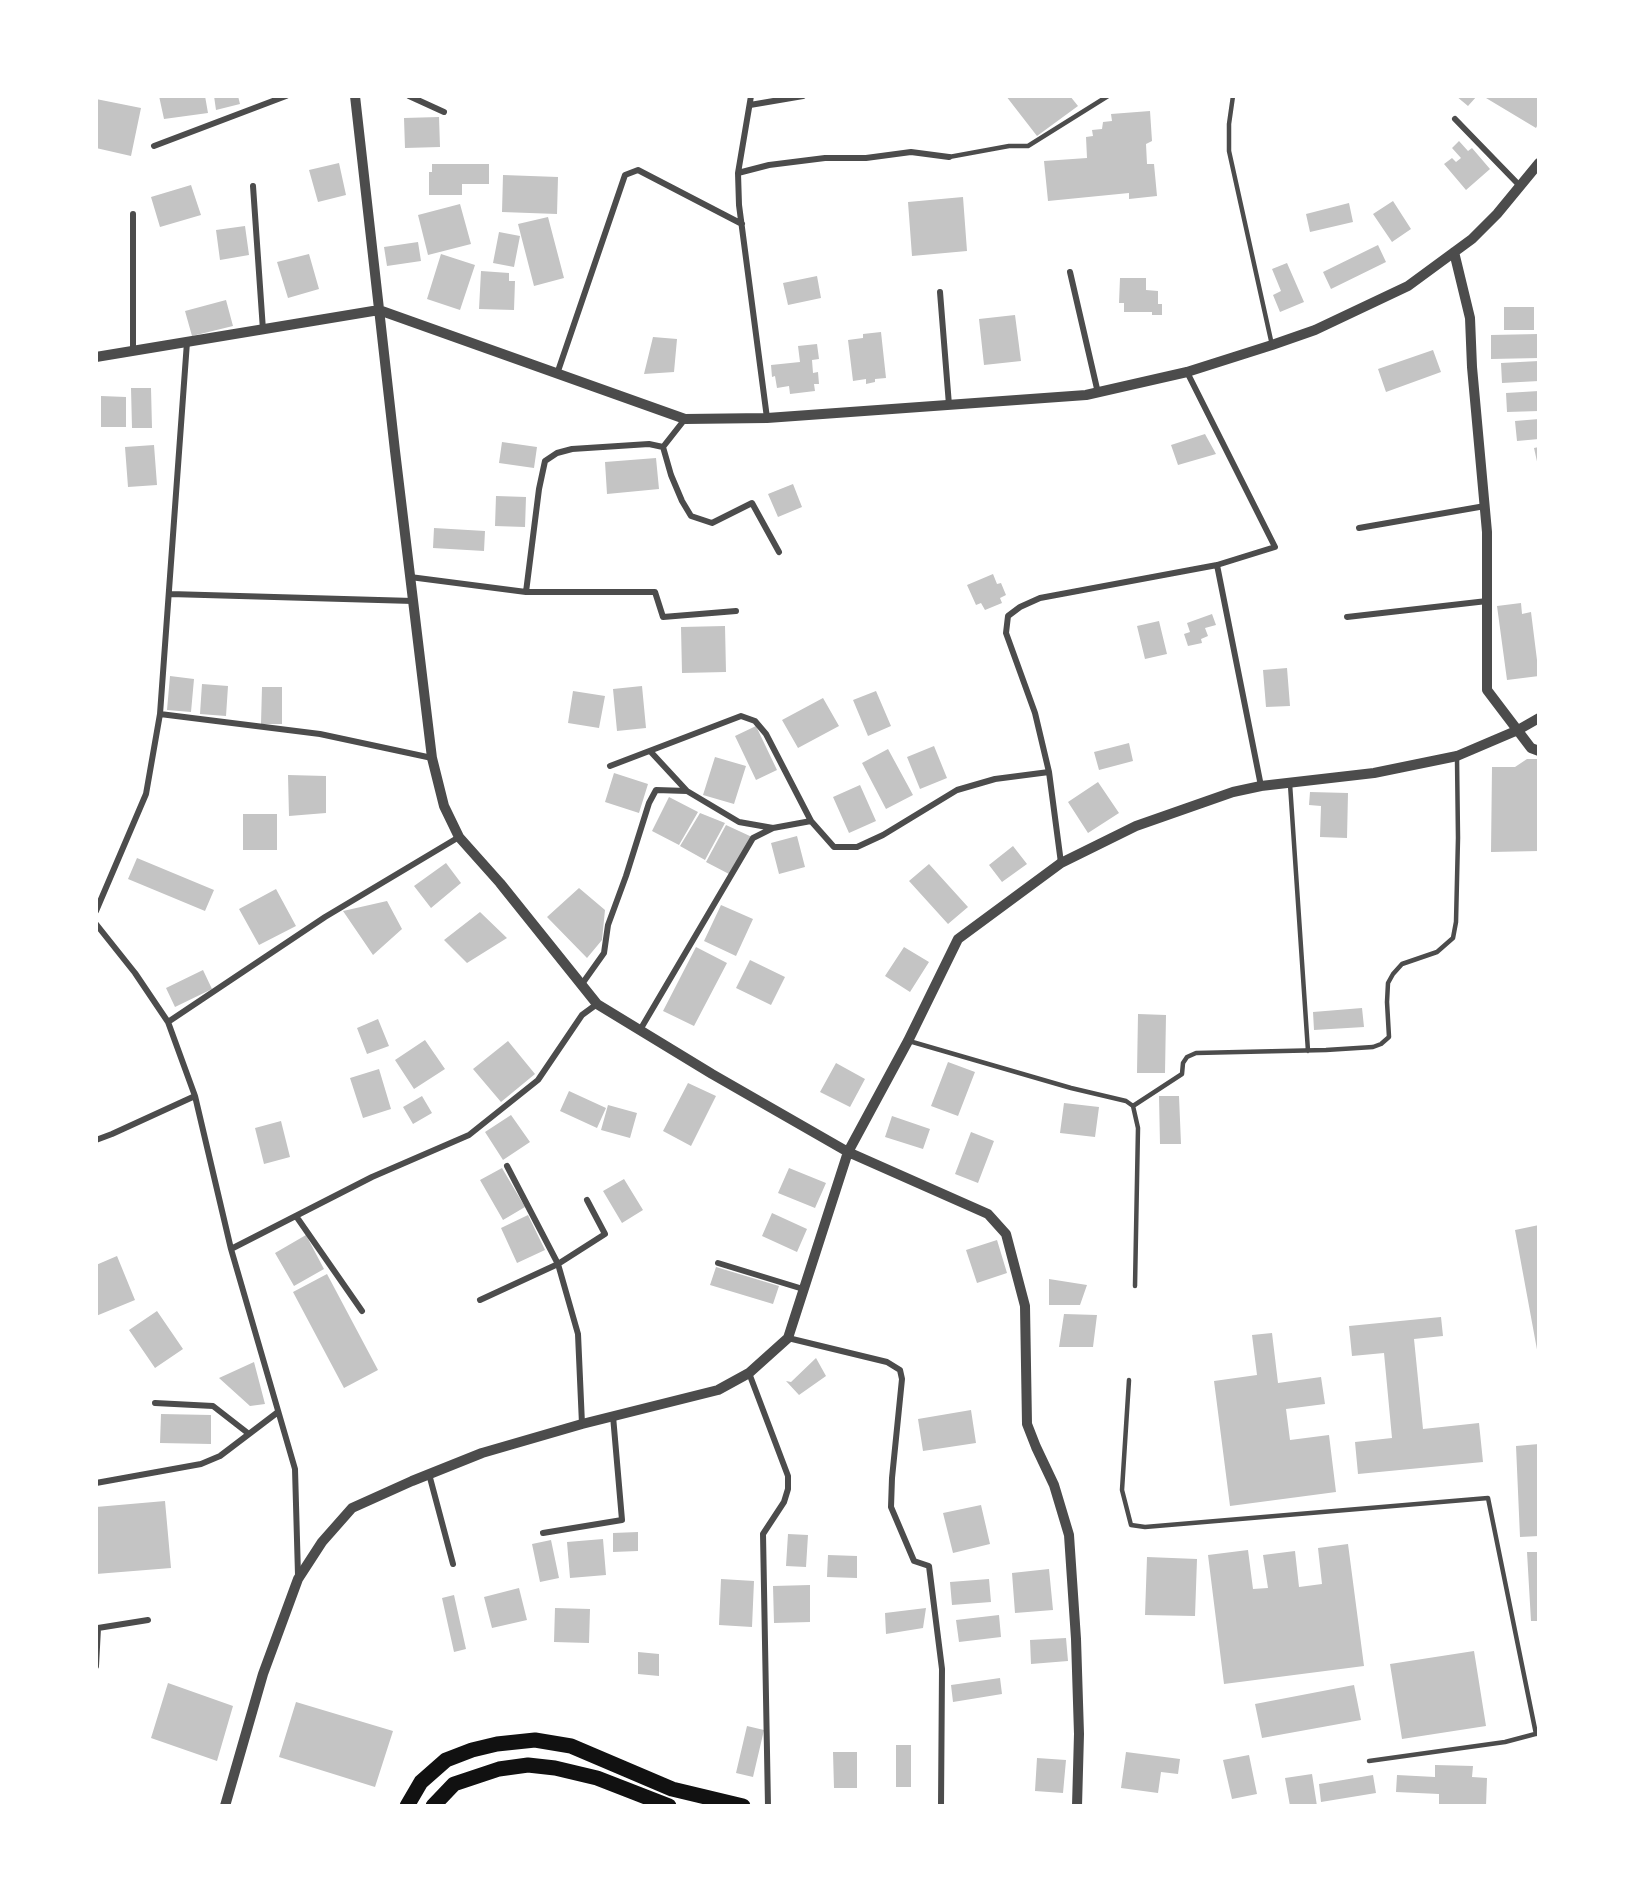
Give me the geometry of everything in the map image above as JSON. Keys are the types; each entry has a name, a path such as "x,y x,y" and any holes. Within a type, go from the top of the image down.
{"main road":[{"path":"407,1806 421,1782 446,1760 472,1749 535,1740 571,1746 672,1789 743,1806"},
{"path":"433,1806 454,1784 499,1769 528,1765 555,1768 597,1778 669,1806"}],"street":[{"path":"154,146 286,96"},
{"path":"355,96 432,758 444,806 459,837 500,883 597,1004 848,1152 988,1214 1006,1234 1025,1306 1027,1424 1054,1485 1069,1536 1079,1734 1077,1806"},
{"path":"410,96 444,112"},
{"path":"751,96 738,173 742,224 767,418"},
{"path":"750,105 804,96"},
{"path":"1455,119 1520,186"},
{"path":"738,173 769,165 825,158 866,158 911,152 949,157"},
{"path":"96,357 379,310 685,419 767,418 1098,393 1188,372 1272,345 1315,330 1408,286 1472,239 1497,214 1539,163"},
{"path":"557,374 625,175 638,170 742,224"},
{"path":"253,186 263,330"},
{"path":"133,214 133,351"},
{"path":"1454,252 1470,318 1472,367 1487,532 1487,690 1531,748 1539,751"},
{"path":"1070,272 1098,393"},
{"path":"940,292 949,406"},
{"path":"96,911 146,794 160,714 187,342"},
{"path":"1061,863 1049,772 1035,713 1006,633 1008,616 1020,607 1040,598 1217,565 1275,547 1188,372"},
{"path":"663,447 685,419"},
{"path":"526,592 539,489 545,461 557,453 572,449 649,444 663,447"},
{"path":"663,447 678,493 692,516 712,523 752,502 779,552"},
{"path":"1359,528 1485,506"},
{"path":"1217,565 1261,786"},
{"path":"410,577 526,592 656,592 663,617 736,610"},
{"path":"170,594 413,601"},
{"path":"1347,617 1487,601"},
{"path":"160,714 320,734 432,758"},
{"path":"610,766 741,716 756,721 766,734 811,821 834,846 857,846 883,835 957,790 995,778 1049,772"},
{"path":"225,1806 263,1674 298,1579 321,1542 352,1508 429,1474 482,1454 582,1424 718,1390 749,1373 788,1338 848,1152 908,1041 958,939 1061,863 1136,826 1233,792 1261,786 1374,773 1457,756 1518,730 1539,718"},
{"path":"650,751 687,791 740,822 773,828"},
{"path":"582,984 604,953 608,925 649,803 656,790 687,791"},
{"path":"640,1030 753,838 773,828 811,821"},
{"path":"168,1022 325,917 459,837"},
{"path":"96,924 135,973 168,1022 195,1096 231,1249 295,1468 298,1579"},
{"path":"231,1249 372,1177 469,1135 538,1080 582,1015 597,1004"},
{"path":"96,1140 195,1096"},
{"path":"507,1166 558,1264 578,1334 582,1424"},
{"path":"480,1300 558,1264 605,1234 587,1200"},
{"path":"296,1216 362,1311"},
{"path":"718,1263 802,1289"},
{"path":"788,1338 887,1362 900,1370 902,1379 891,1507 914,1561 929,1566 942,1669 941,1806"},
{"path":"749,1373 789,1476 789,1489 784,1502 763,1534 768,1806"},
{"path":"155,1403 213,1407 249,1434"},
{"path":"96,1483 201,1464 220,1456 278,1412"},
{"path":"543,1533 621,1520 613,1416"},
{"path":"429,1474 453,1564"},
{"path":"96,1666 98,1628 148,1620"}],"lane":[{"path":"949,157 1009,146 1028,146 1108,96"},
{"path":"1233,96 1229,124 1229,151 1272,345"},
{"path":"1133,1107 1182,1074 1183,1063 1187,1057 1196,1053 1373,1047 1389,1037 1388,983 1393,974 1402,964 1437,952 1453,938 1456,922 1458,838 1457,756"},
{"path":"1290,784 1308,1051"},
{"path":"908,1041 1071,1088 1126,1101 1133,1107 1138,1128 1135,1286"},
{"path":"1129,1380 1122,1490 1131,1525 1145,1527 1488,1498 1537,1734 1505,1742 1369,1761"},
{"path":"669,1806 672,1789"}],"building":[{"path":"159,96 205,96 208,113 164,119"},
{"path":"214,96 238,96 240,104 216,110"},
{"path":"1006,96 1070,96 1078,106 1037,136"},
{"path":"1456,96 1477,96 1468,106"},
{"path":"1488,96 1539,97 1539,122 1536,128 1486,98"},
{"path":"96,99 141,108 131,156 96,148"},
{"path":"1150,111 1152,141 1146,144 1147,164 1154,164 1157,196 1129,199 1129,193 1048,201 1044,161 1087,158 1086,137 1093,136 1092,130 1102,129 1103,122 1112,121 1111,114"},
{"path":"439,117 440,147 405,148 404,118"},
{"path":"1459,141 1468,151 1472,148 1490,169 1466,190 1444,164 1452,158 1456,162 1461,158 1452,148"},
{"path":"339,163 346,195 318,202 309,170"},
{"path":"432,164 489,164 489,184 462,184 462,195 429,195 429,172 432,172"},
{"path":"503,175 558,177 557,214 502,212"},
{"path":"191,185 201,215 160,227 151,197"},
{"path":"963,197 967,251 912,256 908,202"},
{"path":"1393,201 1411,229 1392,242 1373,214"},
{"path":"1349,203 1353,222 1310,232 1306,214"},
{"path":"460,204 471,244 428,255 418,215"},
{"path":"548,217 564,278 534,286 518,224"},
{"path":"245,226 249,255 220,260 216,230"},
{"path":"499,232 520,236 514,267 493,263"},
{"path":"418,242 421,261 387,266 384,247"},
{"path":"1378,245 1386,262 1331,289 1323,272"},
{"path":"309,254 319,289 288,298 277,262"},
{"path":"441,254 475,265 460,310 427,299"},
{"path":"1287,263 1304,302 1280,312 1273,295 1281,291 1272,269"},
{"path":"481,271 509,273 509,281 515,281 514,310 479,309"},
{"path":"817,276 821,298 788,305 783,283"},
{"path":"1120,278 1146,278 1146,290 1158,291 1158,304 1162,304 1162,315 1152,315 1152,312 1124,312 1124,303 1119,303"},
{"path":"226,300 233,326 192,336 185,311"},
{"path":"1504,307 1534,307 1534,330 1504,330"},
{"path":"1015,315 1021,361 984,365 979,319"},
{"path":"881,332 886,378 875,379 875,382 866,384 866,379 853,381 848,340 863,338 863,334"},
{"path":"1539,334 1539,358 1491,359 1491,335"},
{"path":"653,337 677,339 674,372 644,374"},
{"path":"817,344 819,359 812,360 813,373 818,372 819,384 814,384 815,391 790,394 789,386 777,388 775,376 772,377 771,365 800,362 798,346"},
{"path":"1433,350 1441,372 1386,392 1378,369"},
{"path":"1539,361 1539,381 1502,383 1501,363"},
{"path":"131,388 151,388 152,428 132,428"},
{"path":"1539,391 1539,411 1507,412 1506,393"},
{"path":"101,396 126,397 126,427 101,427"},
{"path":"1539,419 1539,439 1517,441 1515,421"},
{"path":"1205,434 1216,454 1178,465 1171,445"},
{"path":"502,442 537,447 534,468 499,463"},
{"path":"154,445 157,485 128,487 125,447"},
{"path":"1539,447 1539,466 1538,466 1534,448"},
{"path":"656,458 659,489 607,494 605,462"},
{"path":"793,484 802,507 778,517 768,494"},
{"path":"496,496 526,497 525,527 495,526"},
{"path":"434,528 485,531 484,551 433,548"},
{"path":"993,574 997,584 1001,583 1006,595 1000,598 1002,603 985,610 981,603 976,605 967,585"},
{"path":"1521,603 1522,614 1531,612 1539,676 1507,680 1497,606"},
{"path":"1212,614 1216,625 1205,628 1208,636 1201,639 1202,643 1188,646 1184,634 1190,632 1187,623"},
{"path":"1159,621 1167,654 1145,659 1137,626"},
{"path":"725,626 726,672 682,673 681,627"},
{"path":"1287,668 1290,706 1266,707 1263,670"},
{"path":"170,676 194,679 191,712 167,710"},
{"path":"202,684 228,686 226,716 200,714"},
{"path":"642,686 646,728 617,731 613,689"},
{"path":"262,687 282,687 282,724 261,724"},
{"path":"573,691 605,696 599,728 568,723"},
{"path":"876,691 891,726 868,736 853,700"},
{"path":"823,698 839,726 798,748 782,720"},
{"path":"756,726 777,770 756,780 735,736"},
{"path":"1129,743 1133,761 1099,770 1094,752"},
{"path":"934,746 947,778 920,789 907,757"},
{"path":"888,749 913,795 886,809 862,763"},
{"path":"715,757 746,766 734,804 703,795"},
{"path":"1527,759 1539,759 1539,851 1491,852 1492,767 1515,767"},
{"path":"614,773 648,784 639,813 605,802"},
{"path":"288,775 326,776 326,813 289,816"},
{"path":"1098,782 1119,813 1088,833 1068,802"},
{"path":"860,785 876,821 849,833 833,797"},
{"path":"1310,792 1348,793 1347,838 1320,837 1321,806 1309,805"},
{"path":"669,797 698,812 679,845 652,831"},
{"path":"700,813 725,823 705,860 680,846"},
{"path":"243,814 277,814 277,850 243,850"},
{"path":"726,825 752,837 729,874 706,862"},
{"path":"797,836 805,867 779,874 771,843"},
{"path":"1013,846 1027,864 1002,882 989,865"},
{"path":"137,858 214,890 205,911 128,879"},
{"path":"446,863 461,883 431,908 414,886"},
{"path":"929,864 968,907 948,924 909,881"},
{"path":"579,888 605,910 602,940 587,958 547,917"},
{"path":"276,889 296,926 259,945 239,909"},
{"path":"387,901 402,929 373,955 343,911"},
{"path":"721,905 753,919 736,956 704,941"},
{"path":"480,912 507,938 467,963 444,940"},
{"path":"696,947 727,963 694,1026 663,1011"},
{"path":"904,947 929,962 910,992 885,976"},
{"path":"750,960 785,977 771,1005 736,988"},
{"path":"203,970 212,989 175,1007 166,988"},
{"path":"1362,1008 1364,1027 1314,1030 1313,1012"},
{"path":"1138,1014 1166,1015 1165,1073 1137,1073"},
{"path":"378,1019 389,1046 367,1054 357,1028"},
{"path":"425,1040 445,1069 414,1089 395,1060"},
{"path":"508,1041 535,1074 501,1102 473,1069"},
{"path":"948,1062 975,1072 958,1116 931,1106"},
{"path":"836,1063 865,1079 850,1107 820,1092"},
{"path":"379,1069 391,1109 363,1118 350,1078"},
{"path":"688,1083 716,1096 691,1146 663,1131"},
{"path":"569,1091 606,1108 597,1128 560,1111"},
{"path":"422,1096 432,1113 413,1124 403,1107"},
{"path":"1159,1096 1179,1096 1181,1144 1160,1144"},
{"path":"1064,1103 1099,1107 1095,1137 1060,1133"},
{"path":"608,1105 637,1113 630,1138 601,1130"},
{"path":"511,1115 530,1142 503,1160 485,1132"},
{"path":"892,1116 930,1129 923,1149 885,1137"},
{"path":"281,1121 290,1157 264,1164 255,1128"},
{"path":"971,1132 994,1141 978,1183 955,1174"},
{"path":"502,1168 525,1207 503,1220 480,1180"},
{"path":"789,1168 826,1183 815,1208 778,1193"},
{"path":"624,1179 643,1210 622,1223 603,1191"},
{"path":"772,1213 807,1229 797,1252 762,1236"},
{"path":"528,1215 545,1250 517,1263 501,1228"},
{"path":"1539,1225 1539,1355 1538,1355 1515,1230"},
{"path":"306,1235 324,1269 294,1286 275,1253"},
{"path":"997,1240 1007,1273 977,1283 966,1250"},
{"path":"117,1256 135,1300 96,1316 96,1265"},
{"path":"716,1267 779,1286 773,1304 710,1285"},
{"path":"327,1274 378,1370 344,1388 293,1292"},
{"path":"1049,1279 1087,1285 1080,1305 1049,1305"},
{"path":"157,1311 183,1349 155,1368 129,1330"},
{"path":"1064,1314 1097,1315 1093,1347 1059,1347"},
{"path":"1441,1317 1443,1336 1414,1339 1423,1429 1479,1423 1483,1462 1358,1474 1355,1442 1392,1438 1384,1353 1352,1356 1349,1326"},
{"path":"1272,1333 1278,1383 1321,1377 1325,1404 1286,1409 1290,1440 1329,1435 1336,1492 1230,1506 1214,1381 1257,1375 1252,1335"},
{"path":"816,1358 826,1376 799,1395 786,1381 791,1382"},
{"path":"254,1362 265,1404 250,1406 219,1378"},
{"path":"971,1410 976,1443 923,1451 918,1419"},
{"path":"161,1414 211,1415 211,1444 160,1443"},
{"path":"1539,1444 1539,1536 1520,1537 1516,1446"},
{"path":"165,1501 171,1568 96,1574 96,1507"},
{"path":"981,1505 990,1544 953,1553 943,1513"},
{"path":"638,1532 638,1551 613,1552 613,1533"},
{"path":"788,1534 808,1535 806,1567 786,1566"},
{"path":"603,1539 606,1575 570,1578 567,1542"},
{"path":"551,1540 559,1578 540,1582 532,1544"},
{"path":"1348,1544 1364,1666 1224,1684 1208,1555 1248,1550 1253,1589 1268,1588 1263,1555 1295,1551 1299,1587 1322,1584 1318,1548"},
{"path":"1527,1552 1539,1552 1539,1621 1531,1621"},
{"path":"828,1555 857,1556 857,1578 827,1577"},
{"path":"1147,1557 1197,1559 1195,1616 1145,1615"},
{"path":"1049,1569 1053,1610 1015,1613 1012,1573"},
{"path":"721,1579 754,1581 752,1627 719,1625"},
{"path":"989,1579 991,1602 952,1605 950,1582"},
{"path":"810,1585 810,1622 774,1623 773,1586"},
{"path":"519,1588 527,1620 492,1628 484,1597"},
{"path":"454,1595 466,1649 454,1652 442,1598"},
{"path":"555,1608 590,1609 589,1643 554,1642"},
{"path":"926,1608 923,1628 886,1634 885,1613"},
{"path":"999,1615 1001,1637 959,1642 956,1620"},
{"path":"1066,1638 1068,1661 1031,1664 1030,1640"},
{"path":"1474,1651 1486,1726 1402,1739 1390,1664"},
{"path":"638,1652 659,1654 659,1676 638,1674"},
{"path":"1000,1678 1002,1694 953,1702 951,1685"},
{"path":"168,1683 233,1706 217,1761 151,1738"},
{"path":"1354,1685 1361,1720 1262,1738 1255,1704"},
{"path":"296,1702 393,1731 375,1787 279,1757"},
{"path":"747,1726 764,1730 753,1777 736,1773"},
{"path":"896,1745 911,1745 911,1787 896,1787"},
{"path":"833,1752 857,1752 857,1788 834,1788"},
{"path":"1126,1752 1180,1759 1178,1774 1161,1772 1158,1793 1121,1788"},
{"path":"1249,1755 1257,1794 1232,1799 1223,1760"},
{"path":"1037,1758 1066,1760 1063,1793 1035,1791"},
{"path":"1435,1765 1473,1766 1472,1777 1487,1778 1486,1806 1439,1806 1439,1794 1396,1792 1397,1775 1435,1777"},
{"path":"1312,1774 1317,1806 1290,1806 1285,1778"},
{"path":"1373,1775 1376,1793 1321,1802 1319,1784"}]}
